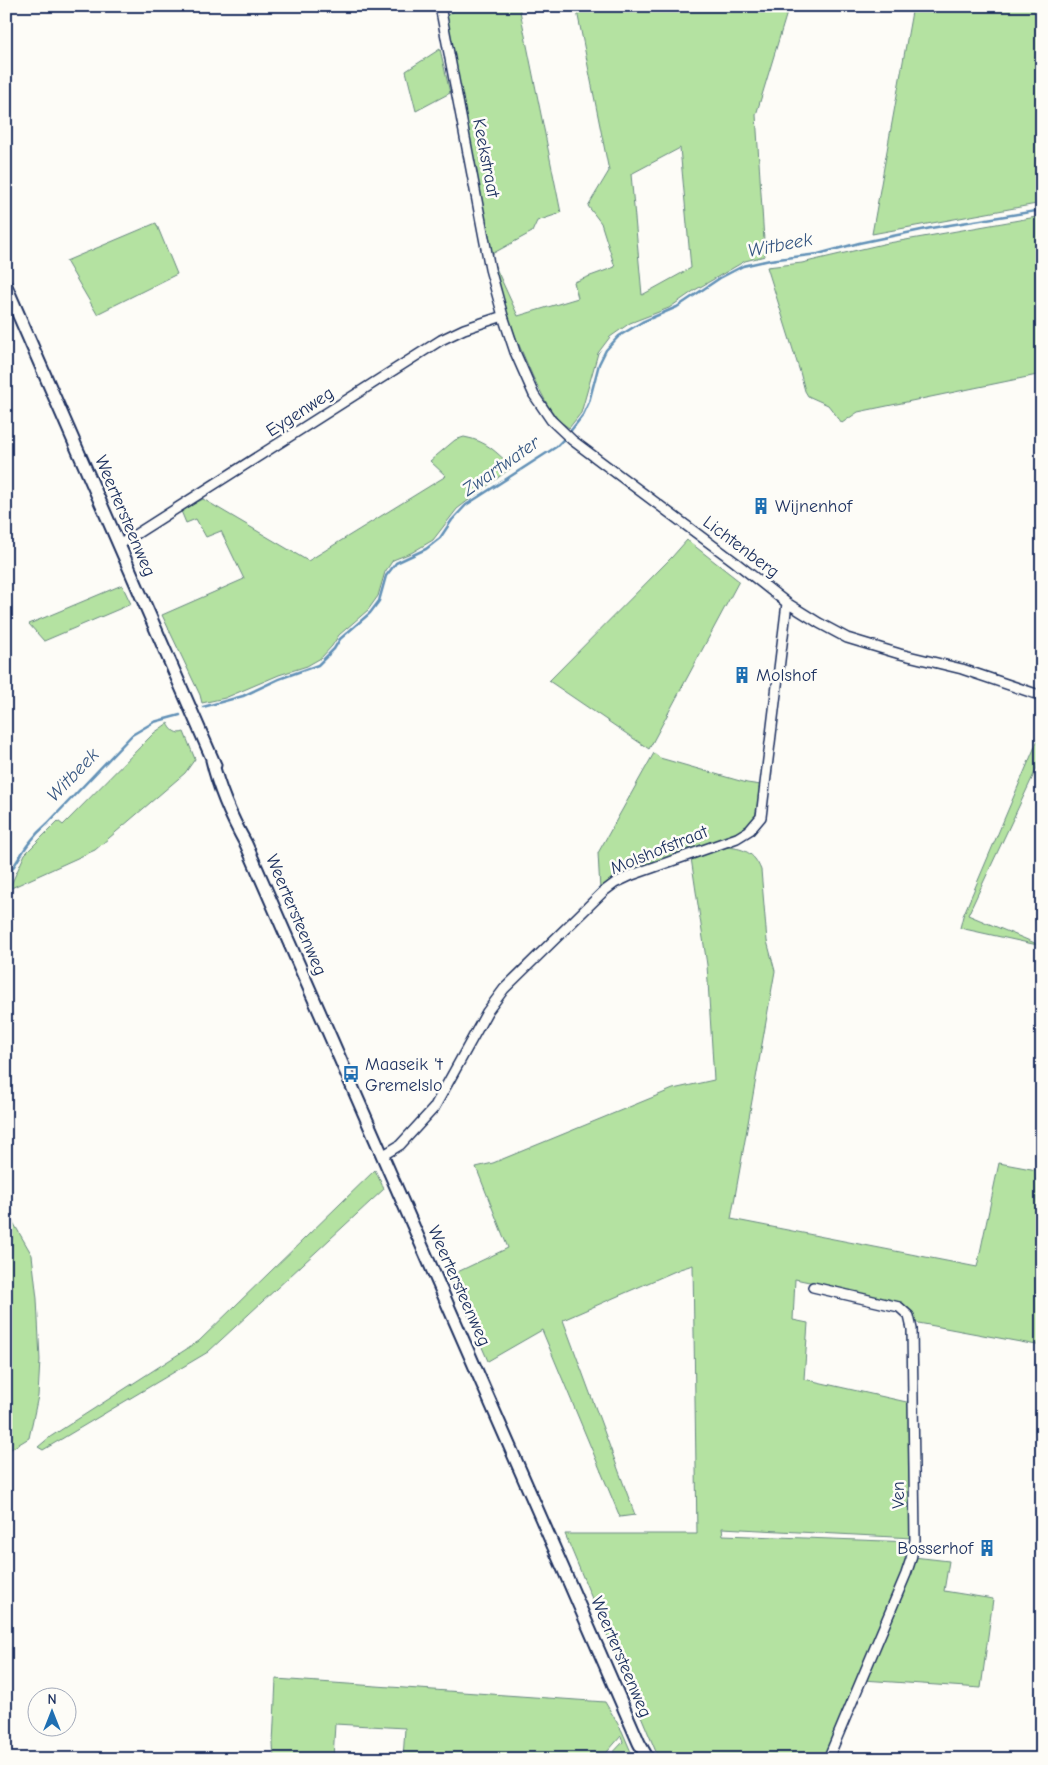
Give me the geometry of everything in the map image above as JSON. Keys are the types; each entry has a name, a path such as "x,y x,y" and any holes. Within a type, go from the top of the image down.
{"main road":[{"name":"Weertersteenweg","path":"6,286 212,760 222,796 246,844 639,1743 648,1759"},
{"name":"Weertersteenweg","path":"639,1743 642,1759"}],"street":[{"name":"Keekstraat","path":"440,6 490,269 503,316"},
{"name":"Eygenweg","path":"119,545 441,340 464,329 503,316"},
{"name":"Lichtenberg","path":"503,316 515,352 534,394 550,420 559,429 787,603 847,638 900,654 962,669 1042,696"},
{"name":"Molshofstraat","path":"382,1156 400,1145 434,1108 487,1012 504,990 603,892 615,883 632,875 736,838 750,830 761,817 787,603"},
{"name":"Ven","path":"813,1287 899,1307 907,1314 912,1329 915,1540 906,1574 828,1759"}],"green space":[{"path":"462,6 519,6 561,213 537,221 532,232 490,255 446,16"},
{"path":"576,6 789,6 756,115 765,256 745,261 695,290 669,308 630,323 610,337 598,353 581,413 569,428 559,421 547,404 506,315 490,255 518,316 578,298 574,282 615,267 601,223 588,206 609,171","holes":["680,148 691,268 642,295 631,174"]},
{"path":"913,6 1042,6 1042,203 872,234"},
{"path":"440,49 450,93 416,111 406,71"},
{"path":"1042,216 1042,374 858,412 842,423 828,405 808,396 767,267 802,263 883,244"},
{"path":"156,223 177,274 97,314 66,261"},
{"path":"464,437 485,444 512,467 457,509 433,540 411,553 393,560 385,572 378,596 368,610 339,635 321,658 307,666 279,675 225,698 202,703 162,615 244,579 221,531 206,537 196,519 186,523 181,511 203,499 308,561 446,476 430,461 455,440"},
{"path":"687,540 739,581 649,749 549,681"},
{"path":"122,585 131,604 44,641 29,624"},
{"path":"168,723 174,731 184,732 195,759 185,773 95,850 9,889 25,854 58,821 63,825 154,733"},
{"path":"1042,730 1042,757 968,915 1042,946 960,928 963,916"},
{"path":"654,753 660,758 747,783 761,785 755,818 738,833 621,876 600,890 598,853"},
{"path":"725,847 737,848 747,852 755,859 761,870 767,941 775,971 731,1219 977,1267 999,1163 1042,1171 1042,1346 913,1322 909,1312 819,1284 795,1279 793,1320 808,1323 804,1379 911,1403 913,1538 722,1528 723,1535 912,1542 911,1550 826,1759 659,1759 565,1534 697,1534 693,1265 563,1320 635,1515 620,1517 542,1330 488,1361 459,1294 447,1277 508,1248 476,1167 493,1163 673,1089 714,1080 707,965 691,858"},
{"path":"375,1170 384,1189 208,1352 43,1450 38,1447 50,1437 199,1341"},
{"path":"6,1210 32,1255 37,1299 40,1360 38,1396 29,1438 6,1452"},
{"path":"914,1557 949,1561 944,1591 993,1599 981,1688 863,1680"},
{"path":"276,1679 605,1702 622,1731 634,1759 607,1759 623,1742 621,1736 601,1759 403,1759 405,1728 335,1724 333,1759 274,1759"}],"waterway":[{"name":"Witbeek","path":"569,433 583,415 589,402 599,364 606,350 619,336 642,322 677,307 720,278 743,266 770,260 818,254 859,243 931,228 1042,210"},
{"name":"Zwartwater","path":"203,707 243,696 279,679 318,665 334,649 340,639 370,613 379,601 386,576 396,563 426,549 440,538 452,520 466,505 556,447 564,439"},
{"name":"Witbeek","path":"6,879 24,849 35,836 132,735 154,722 180,715"}],"place":[{"name":"Wijnenhof","path":"761,506"},
{"name":"Molshof","path":"742,675"},
{"name":"Maaseik 't Gremelslo","path":"351,1074"},
{"name":"Bosserhof","path":"987,1548"}]}
